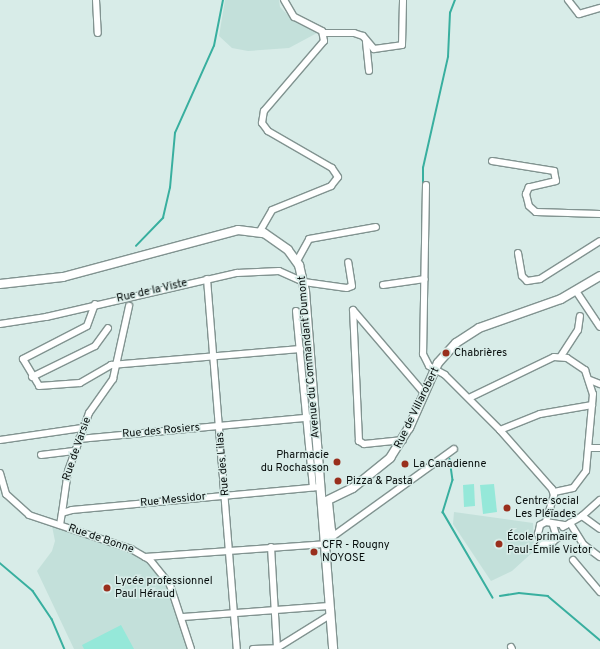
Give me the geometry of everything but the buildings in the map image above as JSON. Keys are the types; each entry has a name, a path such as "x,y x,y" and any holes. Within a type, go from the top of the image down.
{"main road":[{"name":"Avenue du Commandant Dumont","path":"260,231 278,241 298,262 304,282 315,417 315,467 317,487 325,503 331,531 325,542"},
{"path":"0,284 42,281 217,234 260,231"},
{"name":"Rue de Villarobert","path":"325,503 380,467 403,440 435,368 456,343 479,328 576,291 600,276"},
{"path":"325,542 333,649"}],"street":[{"path":"96,0 98,33"},
{"path":"284,0 294,17 324,33 354,33 363,36 366,42 374,49 402,45 403,0"},
{"path":"568,0 579,14 600,8"},
{"path":"260,231 272,210 331,186 338,177 332,168 268,132 261,120 264,111 321,49 324,33"},
{"path":"366,42 368,71"},
{"path":"492,161 554,171 556,181 529,187 526,196 529,206 536,212 597,214 600,219"},
{"path":"426,185 426,279 423,354 435,368 469,398 500,430 554,492"},
{"path":"298,262 309,239 376,227"},
{"path":"518,253 522,276 527,281 540,279 600,241"},
{"name":"Rue de la Viste","path":"0,324 207,279 274,271 304,282 350,287 348,262"},
{"name":"Rue des Lilas","path":"207,279 215,356 237,649"},
{"path":"383,285 426,279"},
{"path":"576,291 600,327"},
{"path":"95,304 86,326 23,359 32,377 39,386 65,387 115,365 300,348"},
{"name":"Rue de Varsie","path":"62,513 65,483 74,451 82,428 113,379 129,306"},
{"path":"403,440 364,444 359,441 354,309 424,393"},
{"path":"296,311 306,418 315,467"},
{"path":"469,398 561,356 578,330 580,316"},
{"path":"32,377 95,346 108,328"},
{"path":"554,492 573,488 580,481 589,448 592,405 590,380 580,365 561,356"},
{"path":"590,380 600,384"},
{"path":"500,430 540,414 592,405"},
{"name":"Rue des Rosiers","path":"79,439 315,417"},
{"path":"0,440 82,428"},
{"path":"589,448 600,448"},
{"path":"145,557 325,542 454,449"},
{"path":"41,455 74,451"},
{"name":"Rue de Bonne","path":"0,473 3,489 18,508 145,557 170,584 182,617 191,649"},
{"name":"Rue Messidor","path":"62,513 226,495 317,487"},
{"path":"554,492 546,522 538,530 539,541 551,544 558,532 582,516 600,500"},
{"path":"60,524 62,513"},
{"path":"582,516 600,529"},
{"path":"546,522 553,525 568,524"},
{"path":"568,524 584,545 600,557"},
{"path":"553,525 558,532"},
{"path":"271,547 277,648"},
{"path":"573,560 600,592"},
{"path":"182,617 329,606"},
{"path":"253,649 277,648 330,615"}],"shaded area":[{"path":"225,0 279,0 280,7 292,19 317,33 289,48 248,51 232,48 219,36"},
{"name":"École primaire Paul-Émile Victor","path":"454,512 533,523 534,551 512,571 491,581 453,524"},
{"name":"Lycée professionnel Paul Héraud","path":"52,526 128,551 147,562 167,584 190,649 74,649 37,571 52,551 55,541"}],"green space":[{"path":"474,484 475,506 464,507 463,485"},
{"path":"494,484 497,512 483,514 480,485"},
{"path":"121,625 134,649 84,649 82,645"}],"waterway":[{"path":"136,246 163,218 170,188 175,133 214,46 223,0"},
{"path":"423,186 423,168 448,57 450,13 455,0"},
{"path":"422,216 422,222"},
{"path":"450,459 453,480 443,512 493,598"},
{"path":"0,563 33,591 52,619 65,649"},
{"path":"500,596 519,593 548,596 600,640"}],"place":[{"name":"Chabrières","path":"446,353"},
{"name":"Pharmacie du Rochasson","path":"337,462"},
{"name":"La Canadienne","path":"405,464"},
{"name":"Pizza & Pasta","path":"338,481"},
{"name":"Centre social Les Pléïades","path":"507,508"},
{"name":"École primaire Paul-Émile Victor","path":"499,544"},
{"name":"CFR - Rougny NOYOSE","path":"314,552"},
{"name":"Lycée professionnel Paul Héraud","path":"107,588"}]}
